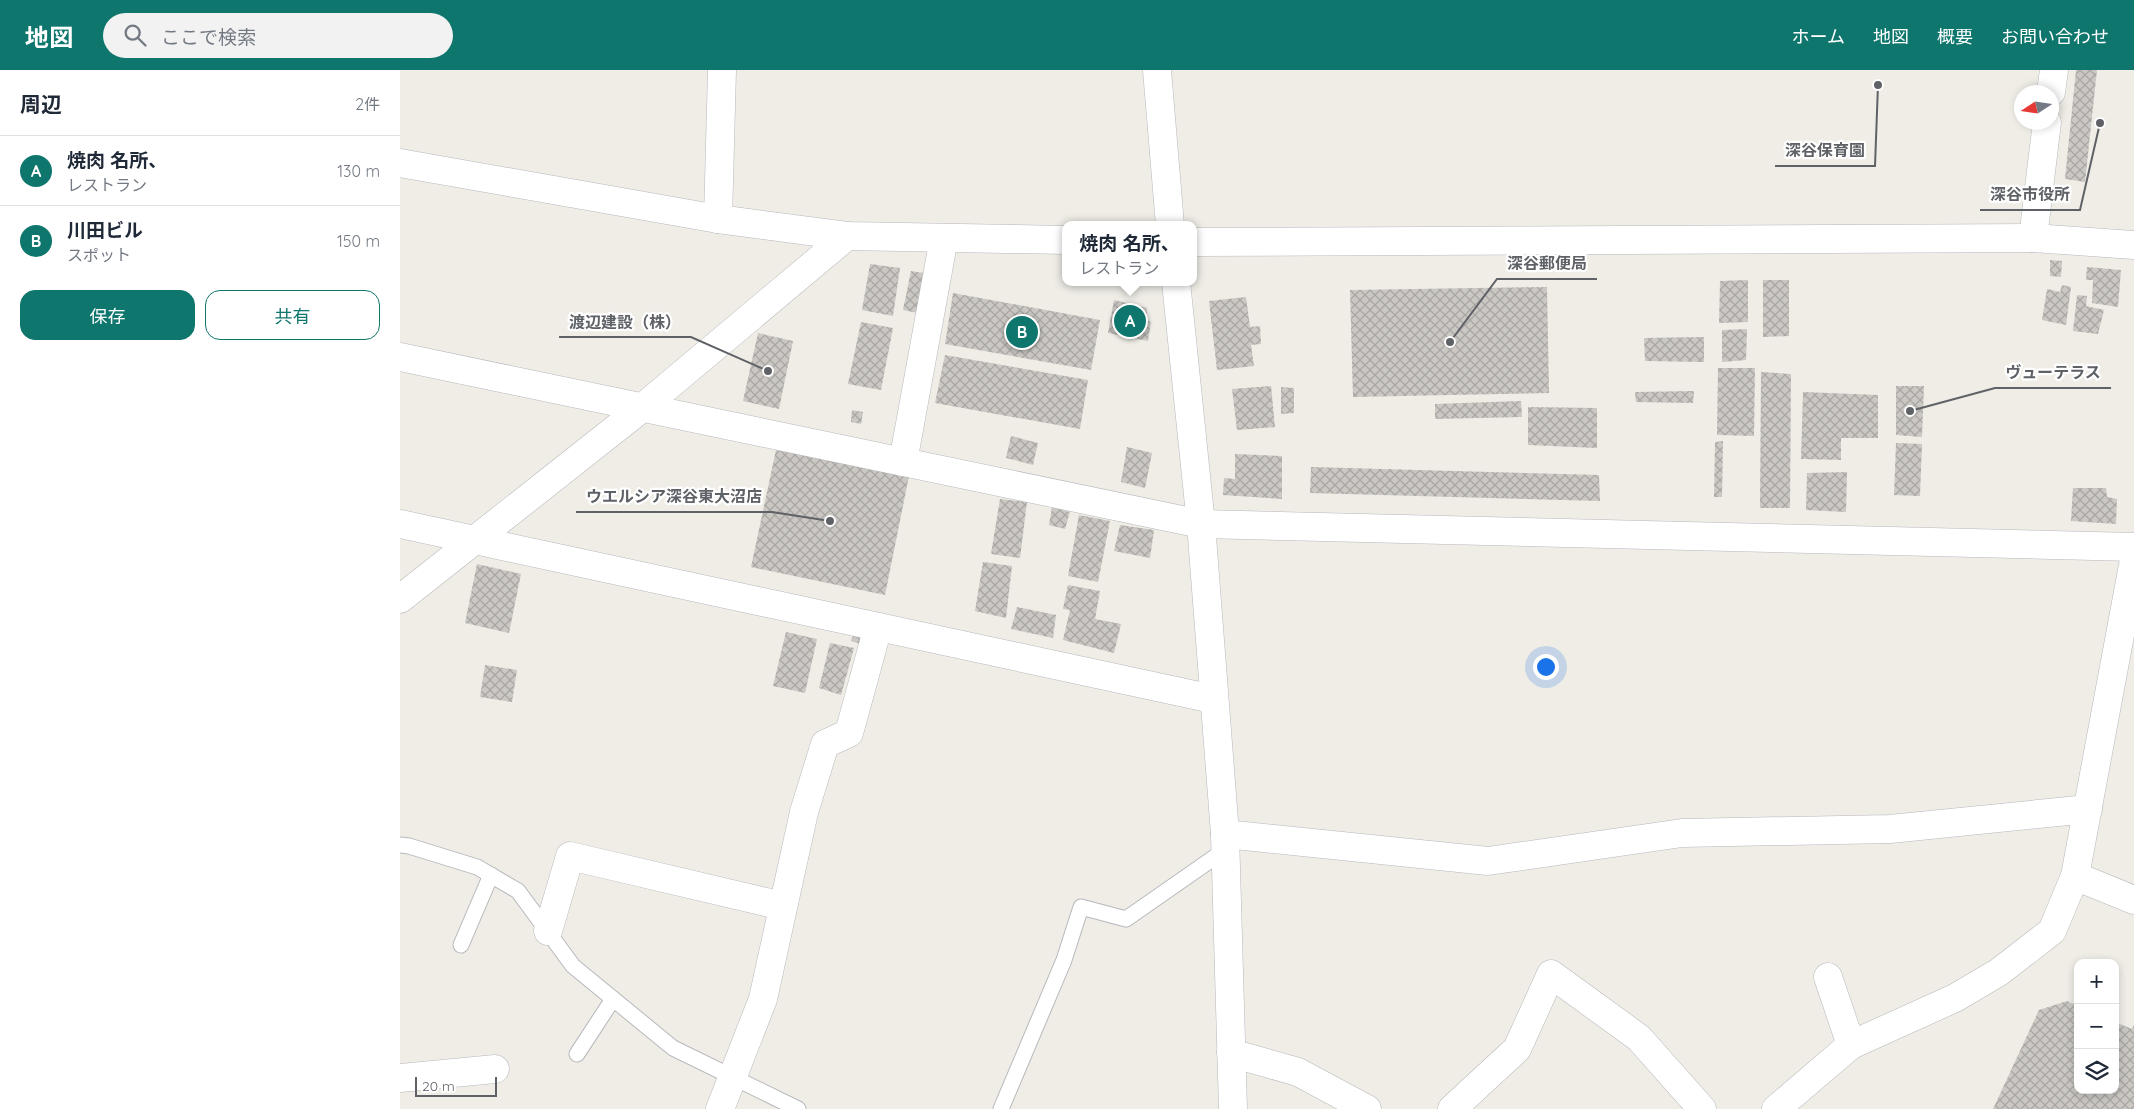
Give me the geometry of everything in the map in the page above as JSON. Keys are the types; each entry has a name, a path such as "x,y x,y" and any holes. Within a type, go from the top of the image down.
{"street":[{"path":"718,219 722,70"},
{"path":"1157,70 1170,221"},
{"path":"2052,85 2054,70"},
{"path":"2033,238 2046,130"},
{"path":"400,163 718,219 847,236 1062,240"},
{"path":"400,598 642,408 847,236"},
{"path":"903,462 944,238"},
{"path":"1197,242 2033,238 2134,245"},
{"path":"1176,286 1201,524 1225,842 1232,1109"},
{"path":"400,357 1201,524 2134,547"},
{"path":"400,524 1213,699"},
{"path":"1776,1109 1851,1045 1954,998 1999,972 2052,931 2076,876 2134,560"},
{"path":"720,1109 763,999 804,812 825,744 849,733 878,628"},
{"path":"1225,842 1488,861 1682,833 1890,829 2088,809"},
{"path":"548,931 570,856 783,906"},
{"path":"2076,876 2134,900"},
{"path":"1452,1109 1517,1049 1551,974 1639,1038 1702,1109"},
{"path":"1828,977 1851,1045"},
{"path":"1230,1053 1298,1072 1367,1109"},
{"path":"400,1078 495,1068"}],"lane":[{"path":"1001,1109 1064,960 1081,907 1126,919 1225,842"},
{"path":"400,845 409,846 477,868 518,891 548,931 561,961 573,966 673,1048 798,1109"},
{"path":"461,945 491,875"},
{"path":"577,1054 614,999"}],"building":[{"path":"2076,70 2097,70 2085,182 2065,179"},
{"path":"2050,260 2062,261 2061,277 2050,276"},
{"path":"870,264 900,268 893,316 862,310"},
{"path":"2087,267 2121,270 2118,307 2092,303 2093,280 2086,280"},
{"path":"911,271 930,274 923,314 903,310"},
{"path":"1748,280 1748,322 1719,323 1720,281"},
{"path":"1763,280 1789,280 1789,336 1763,337"},
{"path":"2062,285 2071,287 2066,325 2042,320 2047,289 2060,292"},
{"path":"1547,287 1549,393 1353,397 1350,290"},
{"path":"953,293 1100,320 1091,370 945,344"},
{"path":"2077,295 2087,296 2086,306 2104,310 2098,334 2073,331"},
{"path":"1246,297 1250,327 1260,326 1261,344 1251,345 1254,366 1217,370 1209,301"},
{"path":"1114,300 1147,308 1147,320 1151,322 1148,341 1108,333"},
{"path":"861,322 893,328 881,390 848,384"},
{"path":"1747,329 1746,360 1722,362 1722,330"},
{"path":"758,333 793,341 779,409 743,401"},
{"path":"1704,337 1704,362 1645,361 1644,338"},
{"path":"945,355 1088,380 1080,429 935,403"},
{"path":"1718,368 1755,368 1754,436 1717,435"},
{"path":"1761,372 1791,374 1790,508 1760,508"},
{"path":"1271,386 1275,427 1237,430 1232,389"},
{"path":"1896,386 1924,386 1922,437 1896,435"},
{"path":"1281,387 1294,388 1294,413 1281,414"},
{"path":"1694,391 1693,403 1636,402 1635,392"},
{"path":"1803,392 1878,395 1878,438 1841,438 1841,460 1801,459"},
{"path":"1521,401 1522,417 1435,419 1435,404"},
{"path":"1528,407 1597,408 1597,448 1528,445"},
{"path":"852,410 863,412 861,424 851,422"},
{"path":"1011,436 1038,443 1033,465 1006,458"},
{"path":"1723,441 1722,497 1714,497 1715,442"},
{"path":"1896,443 1922,444 1920,496 1894,495"},
{"path":"1127,447 1152,453 1145,488 1121,482"},
{"path":"776,450 909,476 885,595 751,567"},
{"path":"1235,454 1282,456 1282,499 1223,495 1224,478 1235,479"},
{"path":"1311,467 1599,475 1600,501 1310,493"},
{"path":"1847,472 1846,512 1806,510 1807,473"},
{"path":"2073,488 2106,488 2107,497 2117,499 2116,524 2071,521"},
{"path":"1000,499 1027,502 1020,558 991,554"},
{"path":"1052,507 1070,512 1065,529 1049,525"},
{"path":"1079,515 1110,521 1098,582 1068,576"},
{"path":"1120,525 1154,530 1150,558 1114,551"},
{"path":"983,562 1012,566 1006,618 975,611"},
{"path":"477,564 521,574 509,633 465,623"},
{"path":"1068,585 1100,591 1095,619 1121,624 1114,653 1063,640 1070,610 1063,609"},
{"path":"1017,607 1056,615 1053,638 1011,629"},
{"path":"786,632 817,639 805,693 773,686"},
{"path":"854,633 863,636 861,644 851,641"},
{"path":"830,643 854,648 841,695 819,688"},
{"path":"485,665 517,670 512,702 480,697"},
{"path":"2067,1001 2074,1004 2074,1094 2119,1094 2119,1024 2132,1029 2134,1025 2134,1109 1993,1109 2039,1010"}],"place":[{"name":"深谷保育園","path":"1878,85"},
{"name":"深谷市役所","path":"2100,123"},
{"name":"焼肉 名所、","path":"1130,321"},
{"name":"川田ビル","path":"1022,332"},
{"name":"深谷郵便局","path":"1450,342"},
{"name":"渡辺建設（株）","path":"768,371"},
{"name":"ヴューテラス","path":"1910,411"},
{"name":"ウエルシア深谷東大沼店","path":"830,521"}]}
